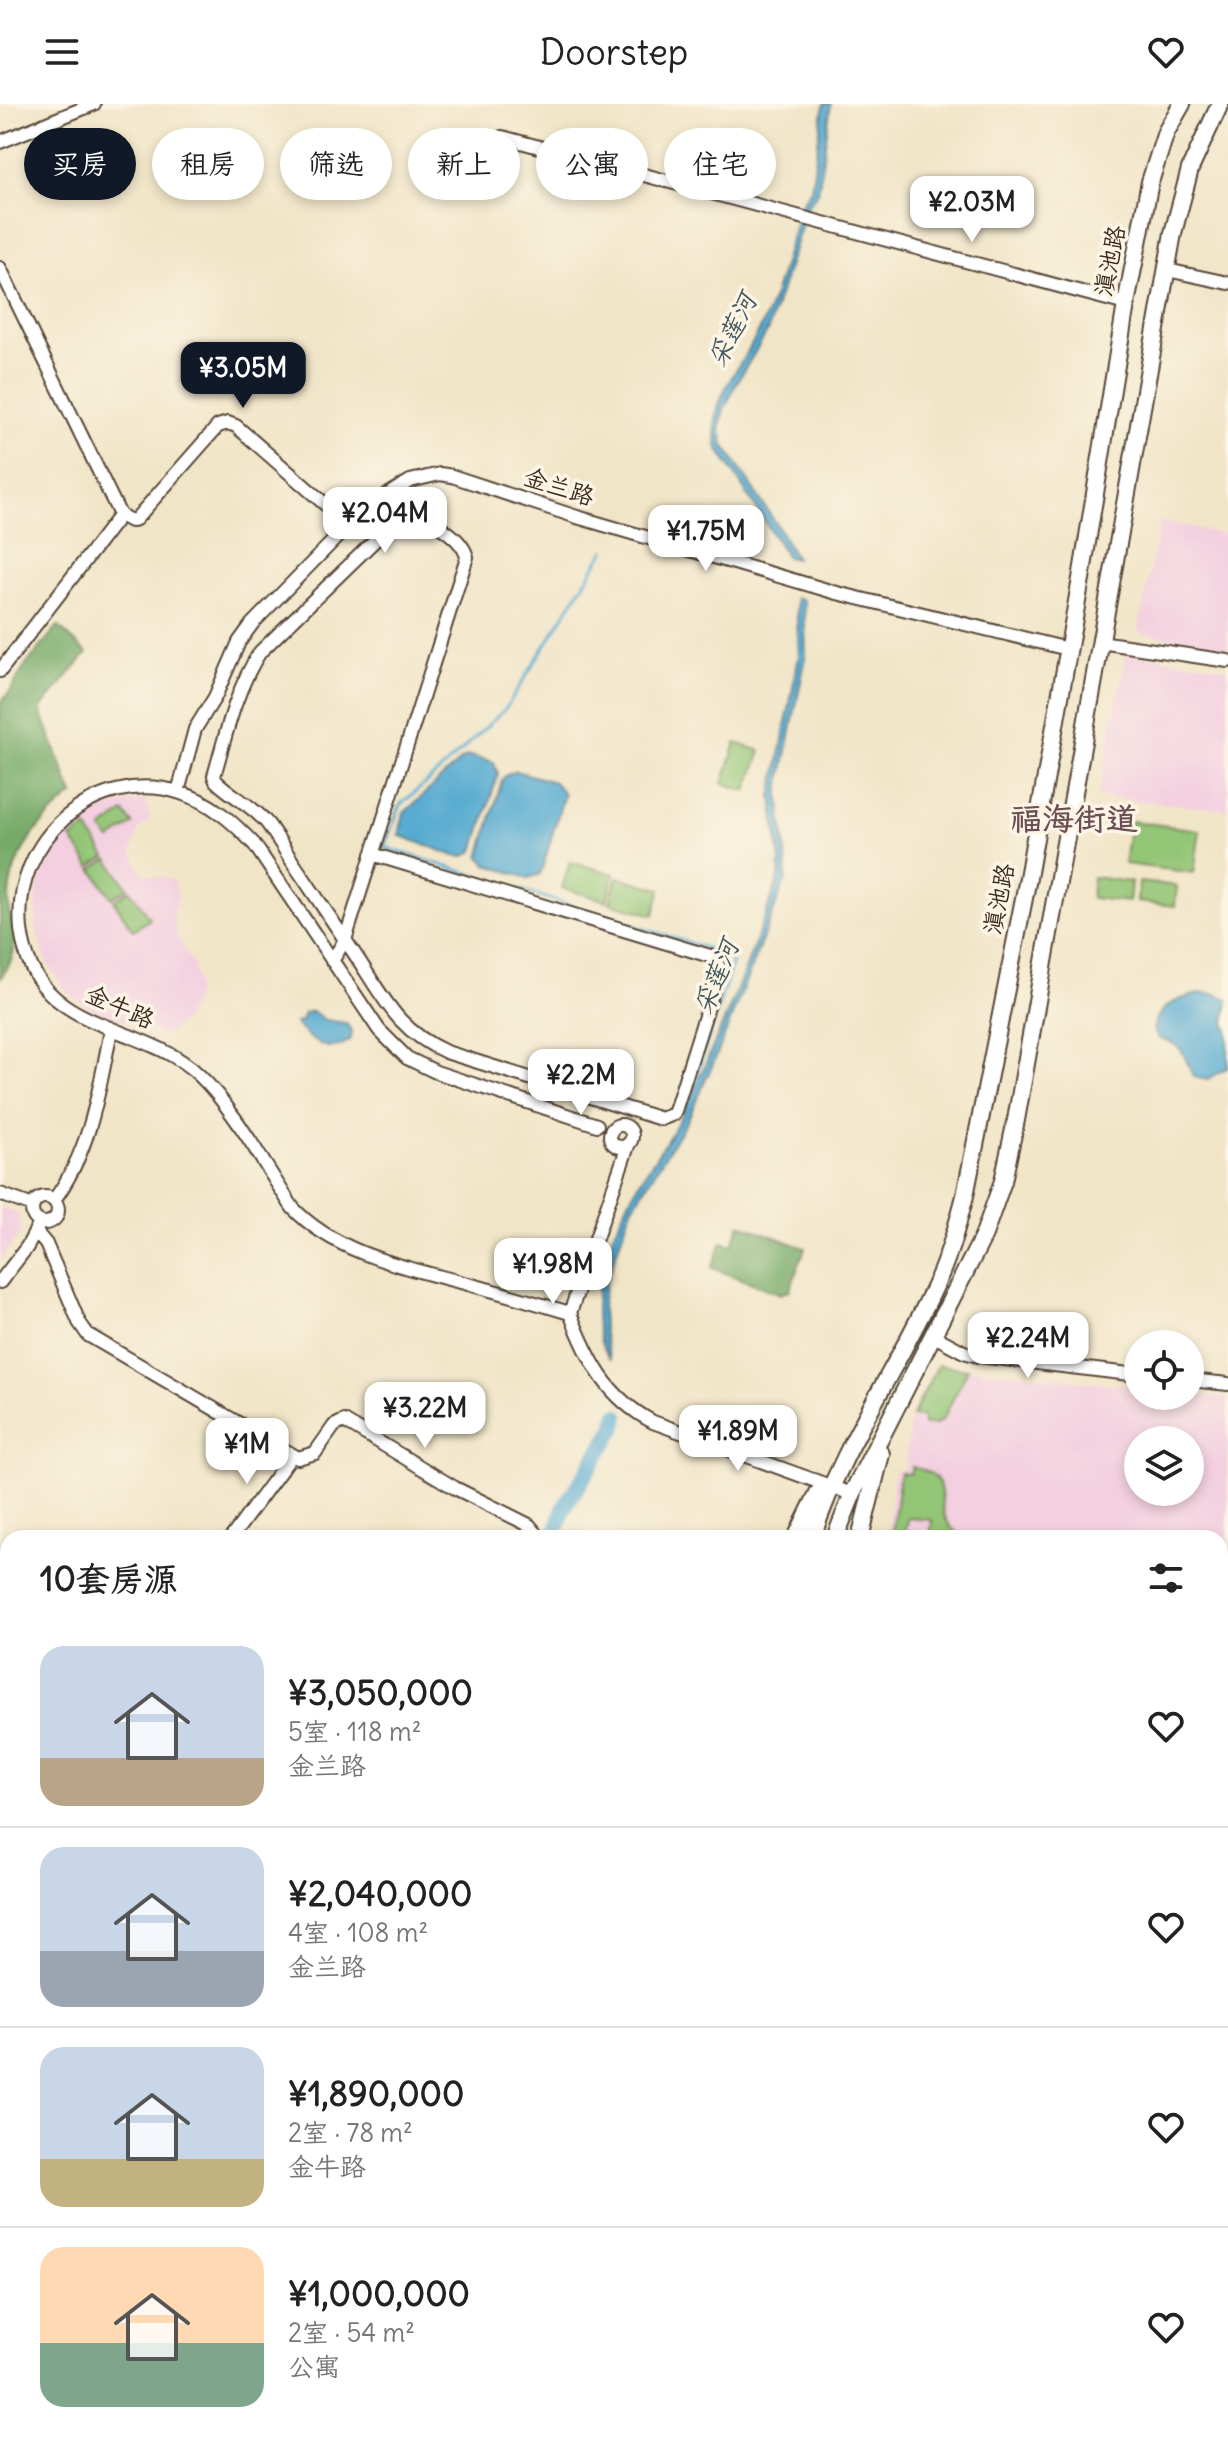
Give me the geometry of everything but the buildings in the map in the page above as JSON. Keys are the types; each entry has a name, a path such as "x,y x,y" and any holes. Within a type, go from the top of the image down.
{"main road":[{"name":"滇池路","path":"824,1491 939,1277 965,1196 1028,878 1126,304 1150,182 1166,132 1182,104"},
{"path":"838,1530 852,1494 979,1247 1006,1167 1179,201 1220,104"},
{"path":"862,1530 879,1459 903,1396"},
{"path":"824,1491 842,1502 842,1518"},
{"path":"801,1530 824,1491"},
{"path":"814,1530 824,1491"}],"street":[{"path":"0,142 94,104"},
{"path":"1201,143 1228,105"},
{"path":"520,142 1126,304"},
{"path":"0,268 120,515 131,521 136,519 218,426 228,423 236,426 351,524"},
{"path":"1167,270 1228,283"},
{"name":"金兰路","path":"178,792 195,729 215,697 239,642 274,600 351,524 395,488 440,474 837,593 1068,649"},
{"path":"332,961 345,940 372,854 467,557 461,544 429,522 407,513 402,514 260,652 248,670 214,776 219,784 245,802 267,823 345,940 393,1014 417,1038 446,1052 661,1119 674,1114 718,975 718,965 710,956 372,854"},
{"path":"0,671 120,515"},
{"path":"1100,642 1228,661"},
{"name":"金牛路","path":"570,1313 359,1251 325,1235 293,1208 223,1103 197,1073 162,1049 84,1019 66,1007 41,981 21,930 20,907 32,859 46,835 74,809 109,791 146,787 178,792 216,809 254,844 379,1030 407,1058 436,1072 597,1125"},
{"path":"54,1200 68,1181 96,1112 111,1030"},
{"path":"620,1169 612,1142 612,1130 624,1126 636,1111"},
{"path":"597,1125 624,1126 632,1134 570,1313 603,1382 640,1415 824,1491 852,1494"},
{"path":"597,1125 620,1147 629,1143"},
{"path":"0,1194 33,1206"},
{"path":"33,1206 44,1197 54,1200"},
{"path":"0,1282 38,1226 56,1217 58,1210 54,1200"},
{"path":"33,1206 34,1217 79,1322 88,1335 292,1455 307,1457 315,1453 334,1426 344,1421 455,1488 529,1525 533,1530"},
{"path":"934,1336 978,1356 1124,1373"},
{"path":"1204,1381 1228,1384"},
{"path":"237,1530 292,1455"}],"shaded area":[{"path":"1160,521 1228,535 1228,650 1138,632"},
{"path":"1127,652 1228,668 1228,810 1098,796"},
{"path":"146,799 150,820 139,828 132,852 143,874 174,882 178,898 173,912 176,934 194,966 197,988 184,1020 166,1035 92,1011 65,991 47,964 35,925 37,888 57,843 80,822 108,806"},
{"path":"0,1207 19,1214 21,1232 0,1260"},
{"path":"937,1364 1124,1386 1124,1410 1204,1410 1204,1395 1228,1398 1228,1530 888,1530 894,1472 905,1469 910,1418"}],"green space":[{"path":"58,626 87,653 40,709 73,795 38,828 14,870 9,903 14,952 0,979 0,703"},
{"path":"736,743 761,751 747,791 723,783"},
{"path":"124,812 133,824 110,840 102,829"},
{"path":"1130,821 1200,830 1194,873 1124,864"},
{"path":"87,828 106,857 90,867 71,838"},
{"path":"108,859 128,888 112,898 92,869"},
{"path":"570,862 614,874 607,901 562,888"},
{"path":"617,877 661,889 654,915 610,903"},
{"path":"1093,877 1131,882 1129,902 1091,898"},
{"path":"1139,882 1177,886 1175,906 1137,902"},
{"path":"130,890 150,919 133,930 114,901"},
{"path":"740,1224 805,1248 790,1290 781,1294 712,1268 722,1242 732,1245"},
{"path":"938,1365 968,1369 943,1419 935,1425 923,1425 923,1417 912,1416"},
{"path":"912,1467 934,1476 939,1483 945,1518 955,1530 931,1530 932,1520 908,1518 906,1530 893,1530 900,1473 910,1474"}],"water":[{"name":"采莲河","path":"824,104 831,104 818,192 808,205 768,330 736,384 723,412 720,428 724,445 796,559 787,557 718,448 715,430 721,398 762,325 802,202 811,189"},
{"name":"采莲河","path":"796,598 804,600 806,656 780,785 786,879 716,1057 688,1119 631,1210 606,1282 602,1305 603,1330 610,1360 601,1343 596,1304 610,1244 631,1197 693,1092 737,989 779,878 772,797 799,656"},
{"path":"469,756 494,762 498,774 474,851 463,857 455,856 399,835 404,813"},
{"path":"515,771 554,782 564,794 542,870 539,875 528,878 488,865 480,857 502,780"},
{"path":"1201,993 1228,999 1225,1023 1228,1030 1228,1067 1207,1080 1193,1077 1178,1047 1158,1038 1153,1029 1165,1008"},
{"path":"312,1011 325,1020 346,1023 352,1032 351,1038 336,1047 314,1041 295,1023 301,1021 304,1013"}],"waterway":[{"path":"605,550 506,708 401,804 384,847 725,954 732,964 697,1073 698,1081"},
{"name":"采莲河","path":"557,1530 564,1508 614,1429 617,1416"}],"district":[{"name":"福海街道","path":"1074,819"}]}
